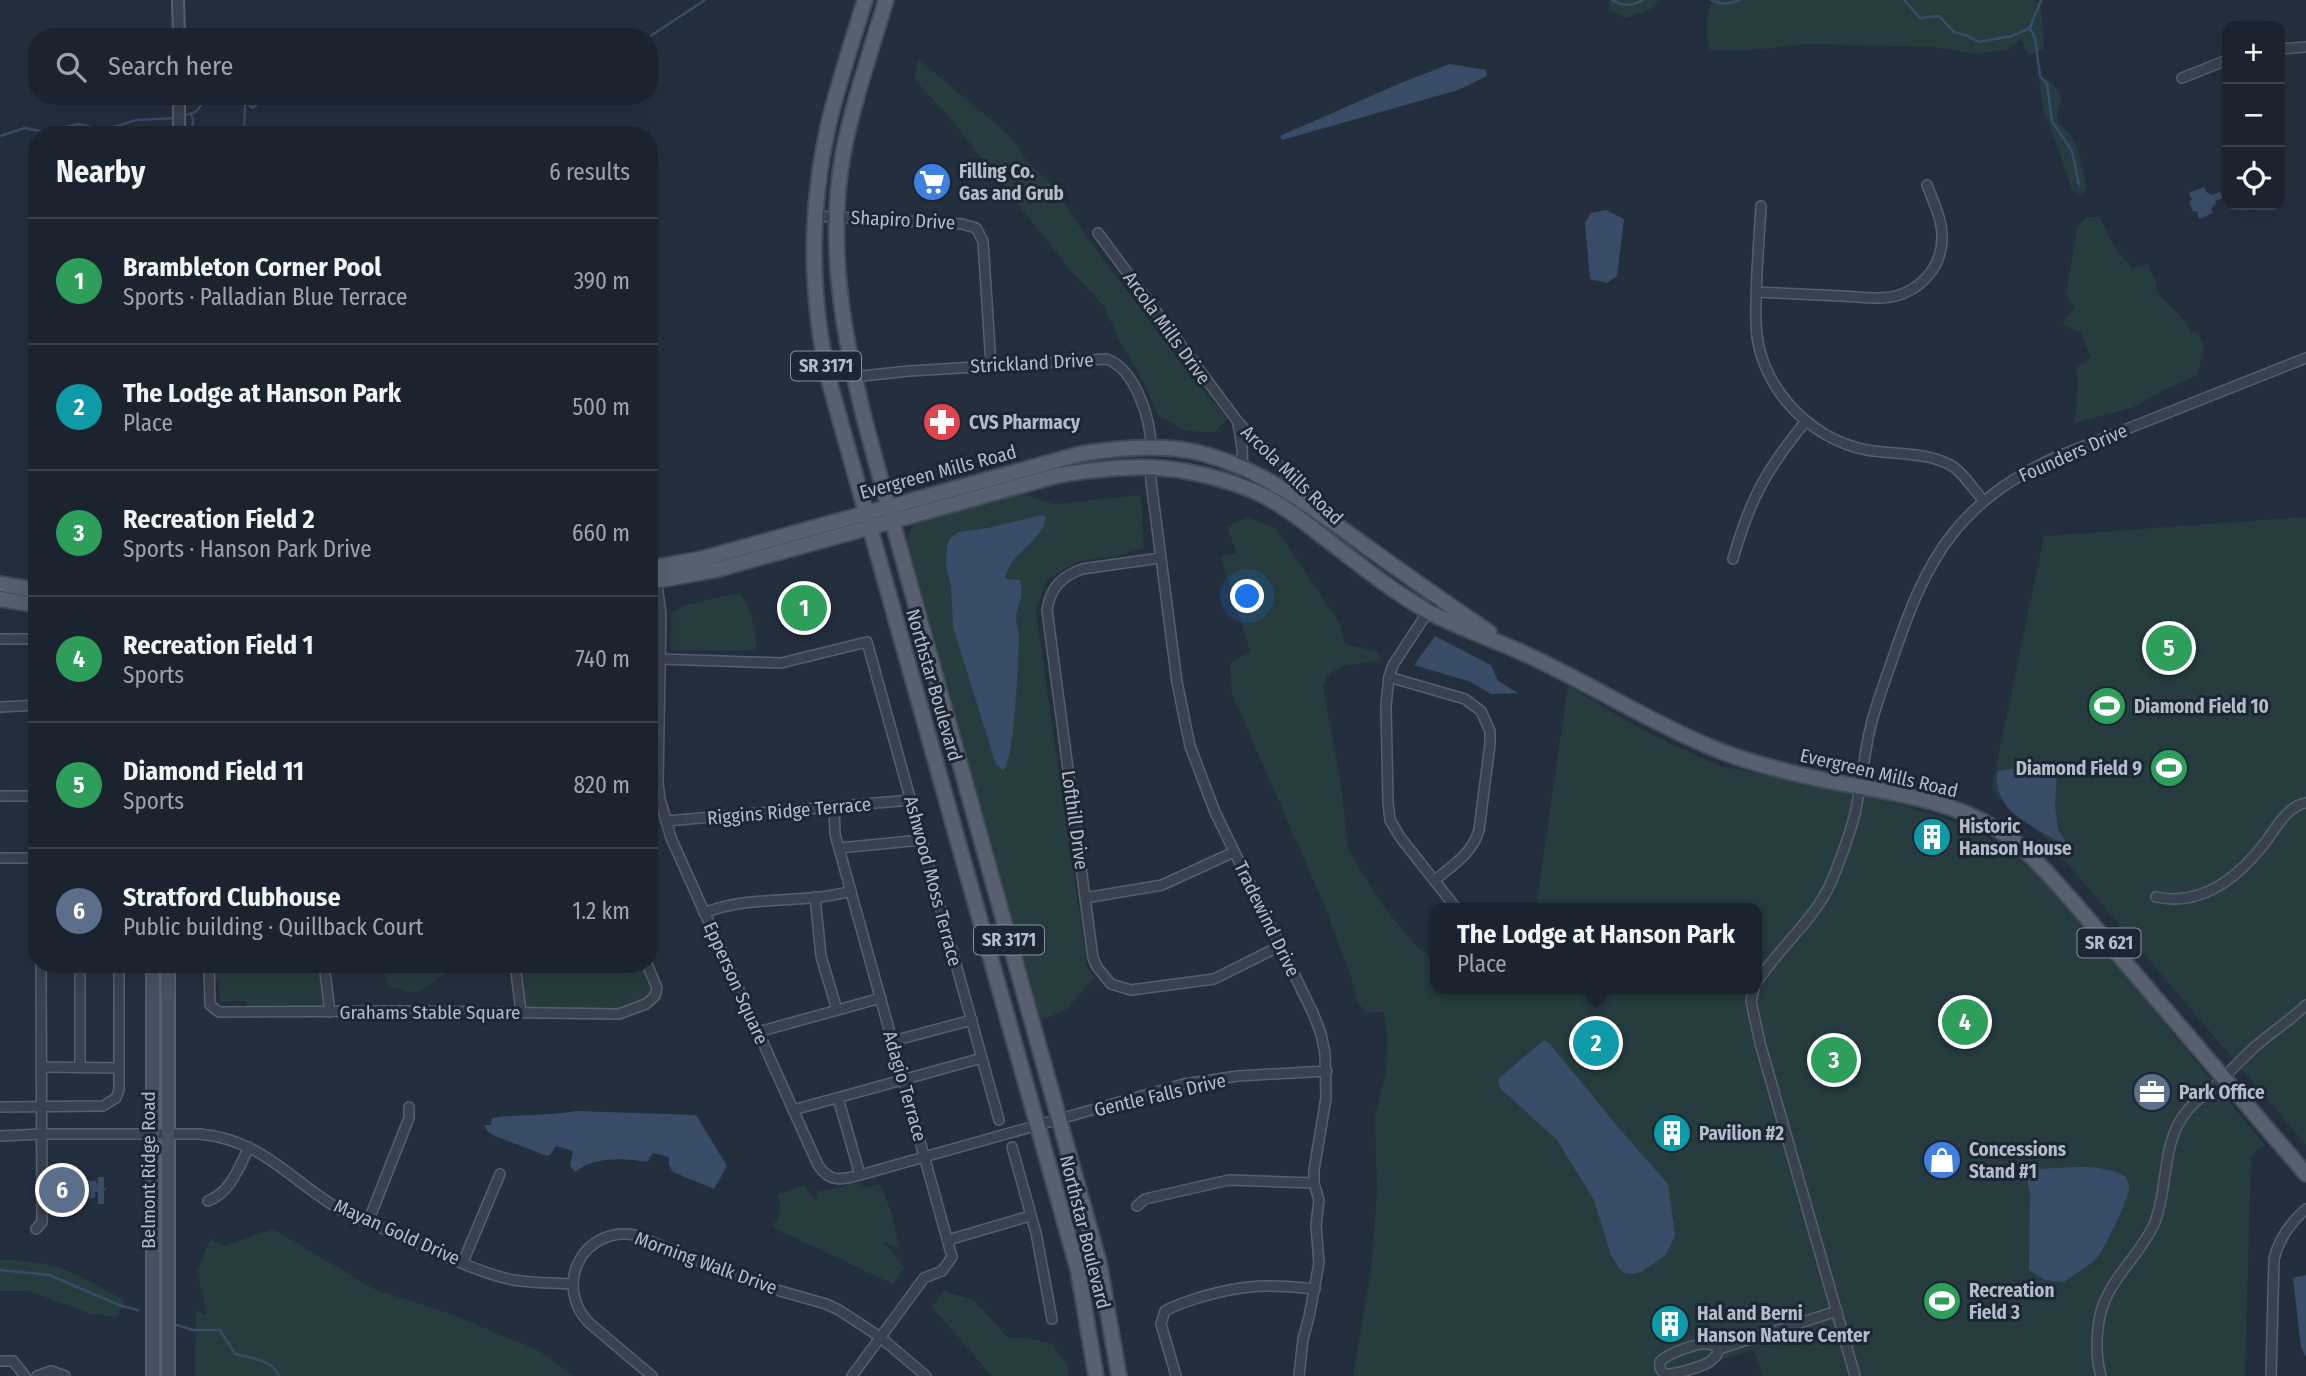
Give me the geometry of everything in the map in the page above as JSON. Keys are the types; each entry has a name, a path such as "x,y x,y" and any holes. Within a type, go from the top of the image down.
{"main road":[{"name":"Northstar Boulevard","path":"865,0 831,116 819,177 814,281 818,330 831,388 1078,1270 1096,1376"},
{"name":"Northstar Boulevard","path":"886,0 848,133 840,175 837,216 840,295 853,377 1099,1262 1119,1376"},
{"name":"Evergreen Mills Road","path":"658,574 715,570 868,519 1080,454 1151,447 1190,451 1221,460 1302,499 1437,598 1520,651"},
{"path":"1059,475 1069,466 1136,458 1148,453 1151,447"},
{"path":"1151,465 1166,457 1221,460"},
{"name":"Evergreen Mills Road","path":"890,513 1101,468 1151,465 1187,470 1254,490 1288,510 1388,586 1428,611 1520,651 1701,744 1765,765 1921,798 1959,811 1999,831 2025,852 2076,905 2306,1174"},
{"path":"0,584 28,589"},
{"path":"0,599 28,603"},
{"name":"Belmont Ridge Road","path":"153,973 168,1376"},
{"name":"Belmont Ridge Road","path":"153,1376 168,973"}],"street":[{"path":"178,0 179,28"},
{"path":"2285,49 2306,47"},
{"path":"2182,78 2222,62"},
{"path":"179,105 179,126"},
{"path":"1757,292 1882,298 1912,289 1936,265 1941,251 1940,224 1927,185"},
{"path":"1761,206 1756,324 1765,363 1785,400 1806,421 1825,434 1855,447 1940,460 1954,468 1983,500"},
{"name":"Shapiro Drive","path":"816,216 962,224 976,228 983,241 991,365"},
{"name":"Arcola Mills Drive","path":"1098,233 1238,422"},
{"name":"Founders Drive","path":"1762,976 1819,905 1832,879 1854,818 1871,725 1913,599 1946,539 1983,500 2021,473 2306,358"},
{"name":"Strickland Drive","path":"853,377 991,365 1100,359 1113,361 1124,371 1145,409 1151,426 1151,447"},
{"path":"1733,559 1752,500 1780,453 1806,421"},
{"name":"Arcola Mills Road","path":"1238,422 1245,481 1254,490"},
{"name":"Arcola Mills Road","path":"1238,422 1291,478 1370,548"},
{"name":"Tradewind Drive","path":"1151,465 1160,558 1182,715 1202,778 1234,852 1321,1034 1327,1071 1326,1098 1314,1183 1319,1200 1316,1225 1319,1263 1303,1339 1299,1376"},
{"name":"Lofthill Drive","path":"1160,558 1082,569 1061,579 1049,598 1047,610 1093,958 1111,984 1131,990 1214,979 1280,946"},
{"path":"1437,598 1393,664 1389,677 1386,705 1388,802 1390,820 1400,837 1452,903"},
{"name":"Epperson Square","path":"658,599 661,614 658,783 666,821 704,913 823,1173 829,1178 839,1180 1036,1126"},
{"path":"0,639 28,639"},
{"name":"Ashwood Moss Terrace","path":"661,659 781,663 867,642 999,1120"},
{"path":"1389,677 1465,699 1481,711 1490,731 1476,841 1468,853 1435,880"},
{"path":"0,707 28,705"},
{"path":"0,796 28,796"},
{"name":"Riggins Ridge Terrace","path":"666,821 911,800"},
{"path":"2155,897 2183,899 2217,888 2251,861 2293,807 2306,803"},
{"name":"Adagio Terrace","path":"834,808 839,848 952,1256 942,1271 924,1278 880,1338"},
{"path":"839,848 922,840"},
{"path":"1086,898 1163,885 1234,852"},
{"path":"0,858 28,858"},
{"path":"704,913 737,902 815,897 851,891"},
{"path":"815,897 821,956 837,1010"},
{"path":"36,1229 42,1222 41,973"},
{"path":"80,973 80,1068"},
{"path":"0,1107 108,1105 116,1098 119,1090 119,973"},
{"name":"Grahams Stable Square","path":"209,973 210,1005 219,1012 619,1014 651,1000 657,993 650,973"},
{"path":"325,973 330,1012"},
{"path":"516,973 521,1012"},
{"path":"1753,994 1752,1016 1856,1376"},
{"path":"758,1032 880,998"},
{"path":"2101,1376 2097,1356 2102,1309 2116,1280 2141,1248 2154,1223 2164,1191 2173,1133 2187,1111 2256,1046 2306,1005"},
{"path":"893,1041 972,1020"},
{"path":"793,1110 982,1058"},
{"path":"42,1068 119,1068"},
{"name":"Gentle Falls Drive","path":"1036,1126 1184,1084 1238,1076 1327,1071"},
{"path":"838,1098 860,1175"},
{"path":"368,1222 409,1118 409,1107"},
{"name":"Mayan Gold Drive","path":"0,1136 220,1136 250,1147 267,1157 337,1208 488,1273 535,1283 571,1284"},
{"path":"208,1201 219,1197 226,1190 250,1147"},
{"path":"1012,1147 1036,1233 1052,1319"},
{"path":"463,1262 500,1174"},
{"path":"1137,1206 1144,1199 1229,1180 1314,1183"},
{"path":"2271,1376 2274,1259 2277,1245 2286,1230 2306,1209"},
{"path":"948,1240 1030,1216"},
{"name":"Morning Walk Drive","path":"571,1284 579,1262 589,1247 608,1237 635,1235 752,1283 826,1304 861,1323 926,1376"},
{"path":"571,1284 582,1315 652,1376"},
{"path":"1176,1376 1161,1324 1165,1311 1176,1304 1246,1285 1276,1284 1315,1289"},
{"path":"1719,1349 1710,1362 1672,1374 1664,1374 1660,1368 1660,1362 1665,1355 1704,1343 1719,1349 1837,1311"},
{"path":"852,1376 880,1338"},
{"path":"0,1361 13,1361 25,1376"},
{"path":"37,1376 51,1371 65,1376"}],"green space":[{"path":"1609,0 1662,0 1651,9 1626,18 1610,10"},
{"path":"1714,0 2035,0 2041,8 2044,49 2029,55 2021,39 2006,50 1978,54 1931,47 1807,44 1742,51 1710,50 1707,24"},
{"path":"919,60 1008,134 1028,162 1055,188 1085,235 1178,359 1227,419 1214,432 1184,431 1157,414 1145,385 1103,305 1071,271 946,113 914,79"},
{"path":"2039,78 2051,83 2062,101 2058,108 2057,123 2075,143 2087,188 2079,196 2072,190 2043,110"},
{"path":"2087,217 2099,217 2117,251 2132,268 2147,264 2155,279 2157,293 2192,332 2198,333 2204,347 2198,375 2165,389 2134,407 2075,423 2078,383 2076,368 2090,357 2082,333 2062,324 2075,307 2066,295 2077,228"},
{"path":"1016,492 1054,504 1141,495 1144,548 1117,556 1079,561 1046,580 1036,612 1087,966 1094,978 1066,1010 1041,1020 907,539 916,519"},
{"path":"1247,517 1276,529 1340,624 1345,644 1378,652 1381,660 1339,668 1327,677 1323,686 1341,785 1348,850 1384,907 1417,947 1430,957 1430,994 1762,994 1762,903 1537,903 1568,686 1650,734 1720,766 1882,799 1968,826 2011,851 2042,875 2265,1145 2251,1156 2245,1376 1762,1376 1754,1349 1674,1376 1353,1376 1372,1264 1377,1191 1375,1115 1386,1071 1387,1035 1384,1012 1367,1013 1357,1002 1350,973 1322,900 1232,694 1230,664 1250,651 1221,556 1237,553 1227,527"},
{"path":"2306,517 2306,1145 2045,837 1997,796 1992,787 2044,536"},
{"path":"739,593 752,620 756,651 671,650 671,613 686,605"},
{"path":"214,973 321,973 325,1000 315,1008 248,1007 246,1001 220,1002 219,981 214,981"},
{"path":"385,973 448,973 416,992 388,988"},
{"path":"516,973 650,973 657,993 629,1011 521,1012"},
{"path":"858,1183 865,1188 880,1184 892,1214 899,1249 884,1242 904,1267 893,1284 772,1227 781,1212 778,1195 804,1185 816,1202 817,1192"},
{"path":"273,1229 376,1290 445,1312 538,1350 574,1376 195,1376 196,1310 207,1315 197,1271 210,1239 224,1246"},
{"path":"0,1259 49,1265 87,1280 124,1300 118,1317 91,1314 29,1291 0,1291"},
{"path":"943,1291 974,1300 1008,1338 1026,1338 1052,1344 1066,1363 1069,1376 992,1376 932,1307"}],"water":[{"path":"1450,64 1486,70 1487,76 1458,90 1282,140 1280,136 1403,82"},
{"path":"2204,187 2206,192 2212,195 2220,192 2222,198 2215,201 2216,204 2211,208 2213,213 2199,219 2197,211 2193,212 2189,193"},
{"path":"1606,210 1624,219 1617,276 1607,283 1590,279 1585,223 1591,213"},
{"path":"1041,515 1046,517 1044,526 1012,562 1005,579 1020,580 1022,592 1016,617 1019,638 1013,730 1007,763 1003,770 996,765 953,627 951,587 946,565 947,546 950,538 959,532"},
{"path":"809,591 816,618 795,625 792,623 795,614 790,607 791,619 786,621 781,611 783,600"},
{"path":"1435,636 1491,665 1498,681 1518,693 1491,694 1471,682 1414,665"},
{"path":"2054,762 2057,768 2055,806 2058,829 2067,844 2012,812 2003,800 1998,786 1998,771"},
{"path":"1544,1040 1668,1184 1675,1236 1666,1255 1641,1272 1624,1273 1618,1267 1611,1255 1594,1200 1557,1140 1500,1088 1498,1079"},
{"path":"576,1111 696,1115 727,1166 714,1189 673,1172 669,1157 653,1153 647,1162 619,1159 600,1161 575,1172 570,1166 573,1151 556,1146 547,1156 495,1136 488,1132 484,1125 491,1125 492,1118"},
{"path":"2031,1165 2038,1169 2106,1169 2126,1177 2128,1184 2125,1202 2096,1259 2064,1282 2045,1280 2029,1270 2030,1193 2025,1173"},
{"path":"98,1177 104,1177 104,1188 107,1189 104,1191 104,1204 98,1204 98,1192 95,1192 95,1198 74,1198 74,1180 96,1181 97,1187"},
{"path":"2306,1275 2306,1357 2301,1347 2293,1278"}],"waterway":[{"path":"658,31 705,0"},
{"path":"1612,0 1628,5 1643,0"},
{"path":"1711,0 1718,3 1740,0"},
{"path":"1904,0 1920,18 1939,16 1954,32 1979,42 2012,36 2030,28 2041,0"},
{"path":"2030,28 2035,38 2040,76 2047,84 2052,121 2072,151 2079,185"},
{"path":"181,116 196,112 201,105"},
{"path":"244,126 245,105"},
{"path":"249,105 253,108 256,105"},
{"path":"191,114 193,126"},
{"path":"117,126 136,120 175,118"},
{"path":"70,126 87,126"},
{"path":"0,136 28,129"},
{"path":"0,1270 49,1275 119,1305 138,1310"},
{"path":"177,1325 193,1330 220,1330 235,1354 266,1363 272,1366 279,1376"}],"place":[{"name":"Filling Co. Gas and Grub","path":"932,182"},
{"name":"CVS Pharmacy","path":"942,422"},
{"name":"Brambleton Corner Pool","path":"804,608"},
{"name":"Diamond Field 11","path":"2169,648"},
{"name":"Diamond Field 10","path":"2107,706"},
{"name":"Diamond Field 9","path":"2169,768"},
{"name":"Historic Hanson House","path":"1932,837"},
{"name":"Recreation Field 1","path":"1965,1022"},
{"name":"The Lodge at Hanson Park","path":"1596,1043"},
{"name":"Recreation Field 2","path":"1834,1060"},
{"name":"Park Office","path":"2152,1092"},
{"name":"Pavilion #2","path":"1672,1133"},
{"name":"Concessions Stand #1","path":"1942,1160"},
{"name":"Stratford Clubhouse","path":"62,1190"},
{"name":"Recreation Field 3","path":"1942,1301"},
{"name":"Hal and Berni Hanson Nature Center","path":"1670,1324"}]}
